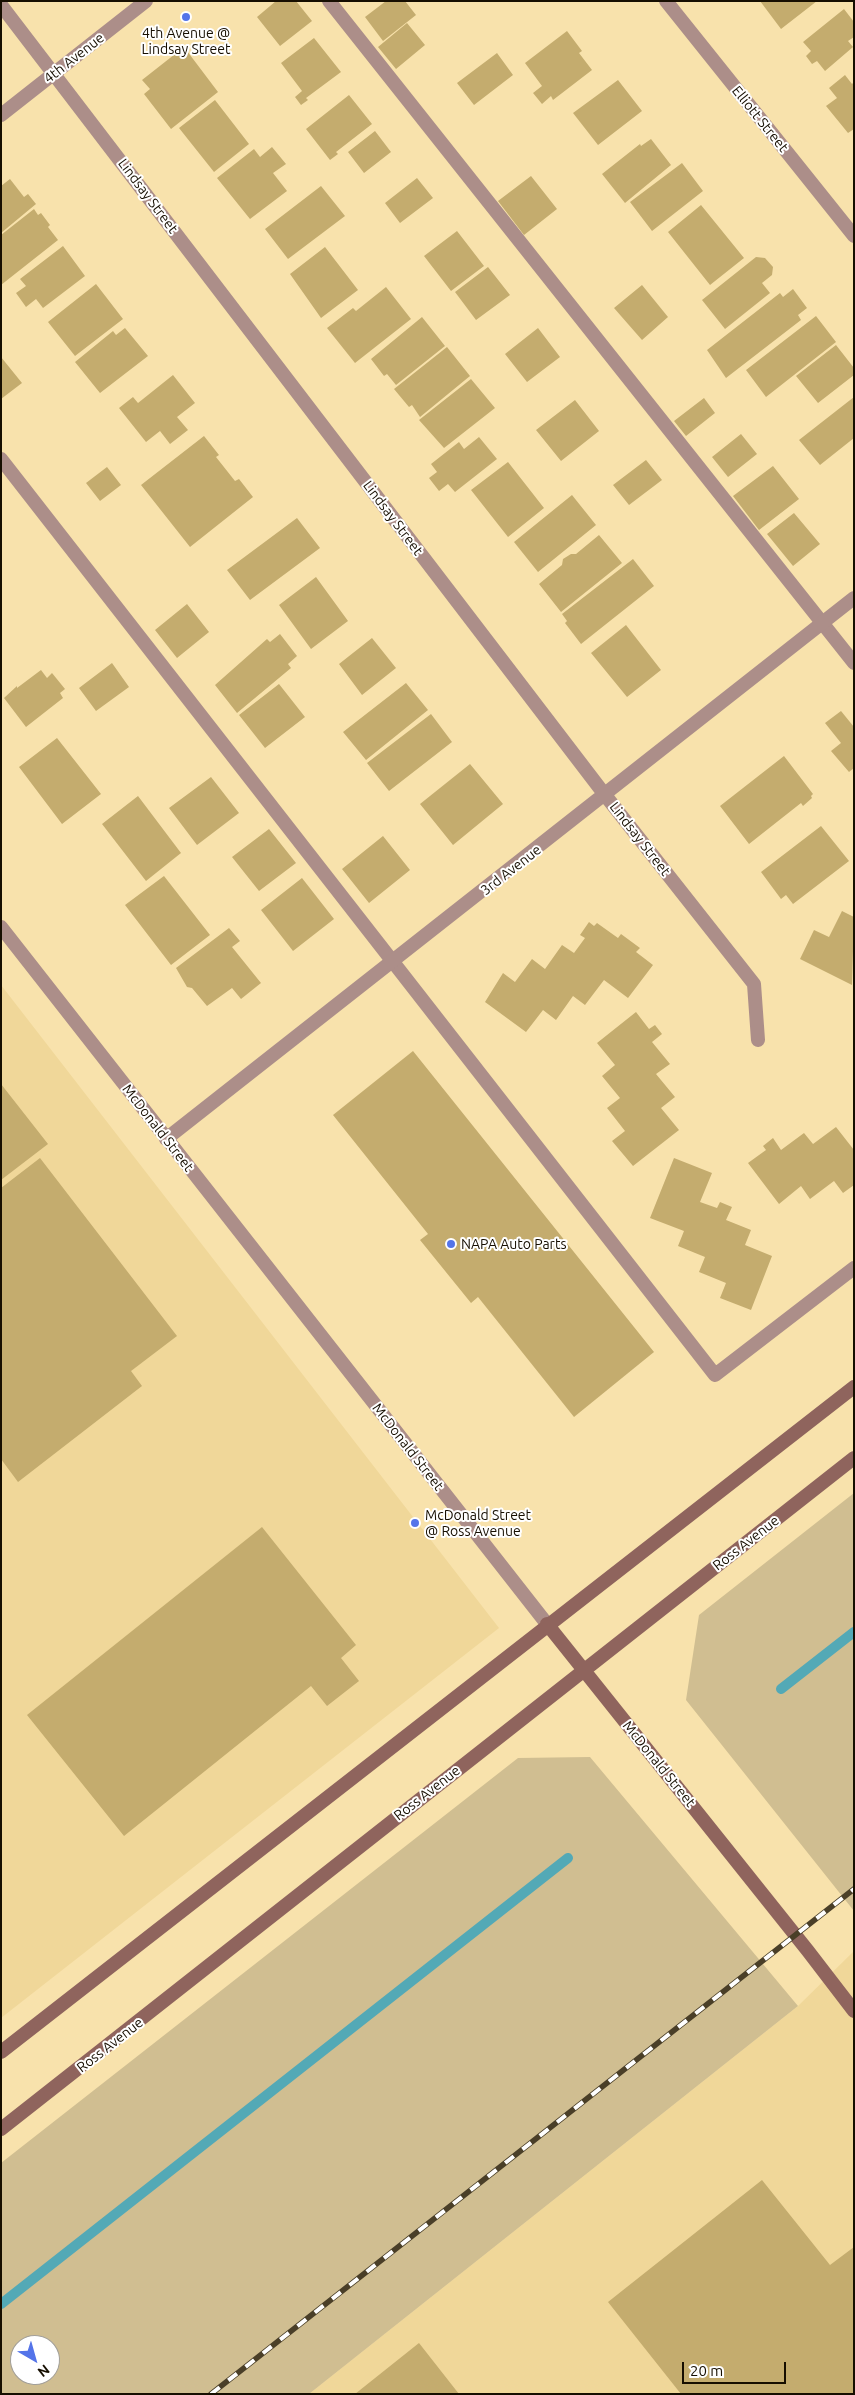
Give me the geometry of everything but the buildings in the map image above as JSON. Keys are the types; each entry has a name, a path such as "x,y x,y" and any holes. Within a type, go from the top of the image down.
{"main road":[{"path":"1,2052 547,1624 854,1387"},
{"name":"Ross Avenue","path":"1,2129 854,1458"},
{"name":"McDonald Street","path":"547,1624 854,2011"}],"street":[{"name":"4th Avenue","path":"1,115 146,1"},
{"path":"329,1 854,663"},
{"name":"Elliott Street","path":"666,1 854,236"},
{"name":"Lindsay Street","path":"1,5 55,73 605,795 754,984 758,1040"},
{"path":"1,459 714,1375 854,1268"},
{"name":"3rd Avenue","path":"166,1140 854,598"},
{"name":"McDonald Street","path":"1,928 547,1624"}],"shaded area":[{"path":"1,985 499,1628 1,2018"},
{"path":"854,1493 854,1911 686,1700 699,1615"},
{"path":"590,1757 798,2006 309,2394 1,2394 1,2163 518,1758"},
{"path":"854,1951 854,2394 309,2394 798,2006"}],"waterway":[{"path":"781,1689 854,1632"},
{"path":"1,2304 568,1858"}],"railway":[{"path":"211,2394 854,1889"}],"place":[{"name":"4th Avenue @ Lindsay Street","path":"186,17"},
{"name":"NAPA Auto Parts","path":"451,1244"},
{"name":"McDonald Street @ Ross Avenue","path":"415,1523"}]}
